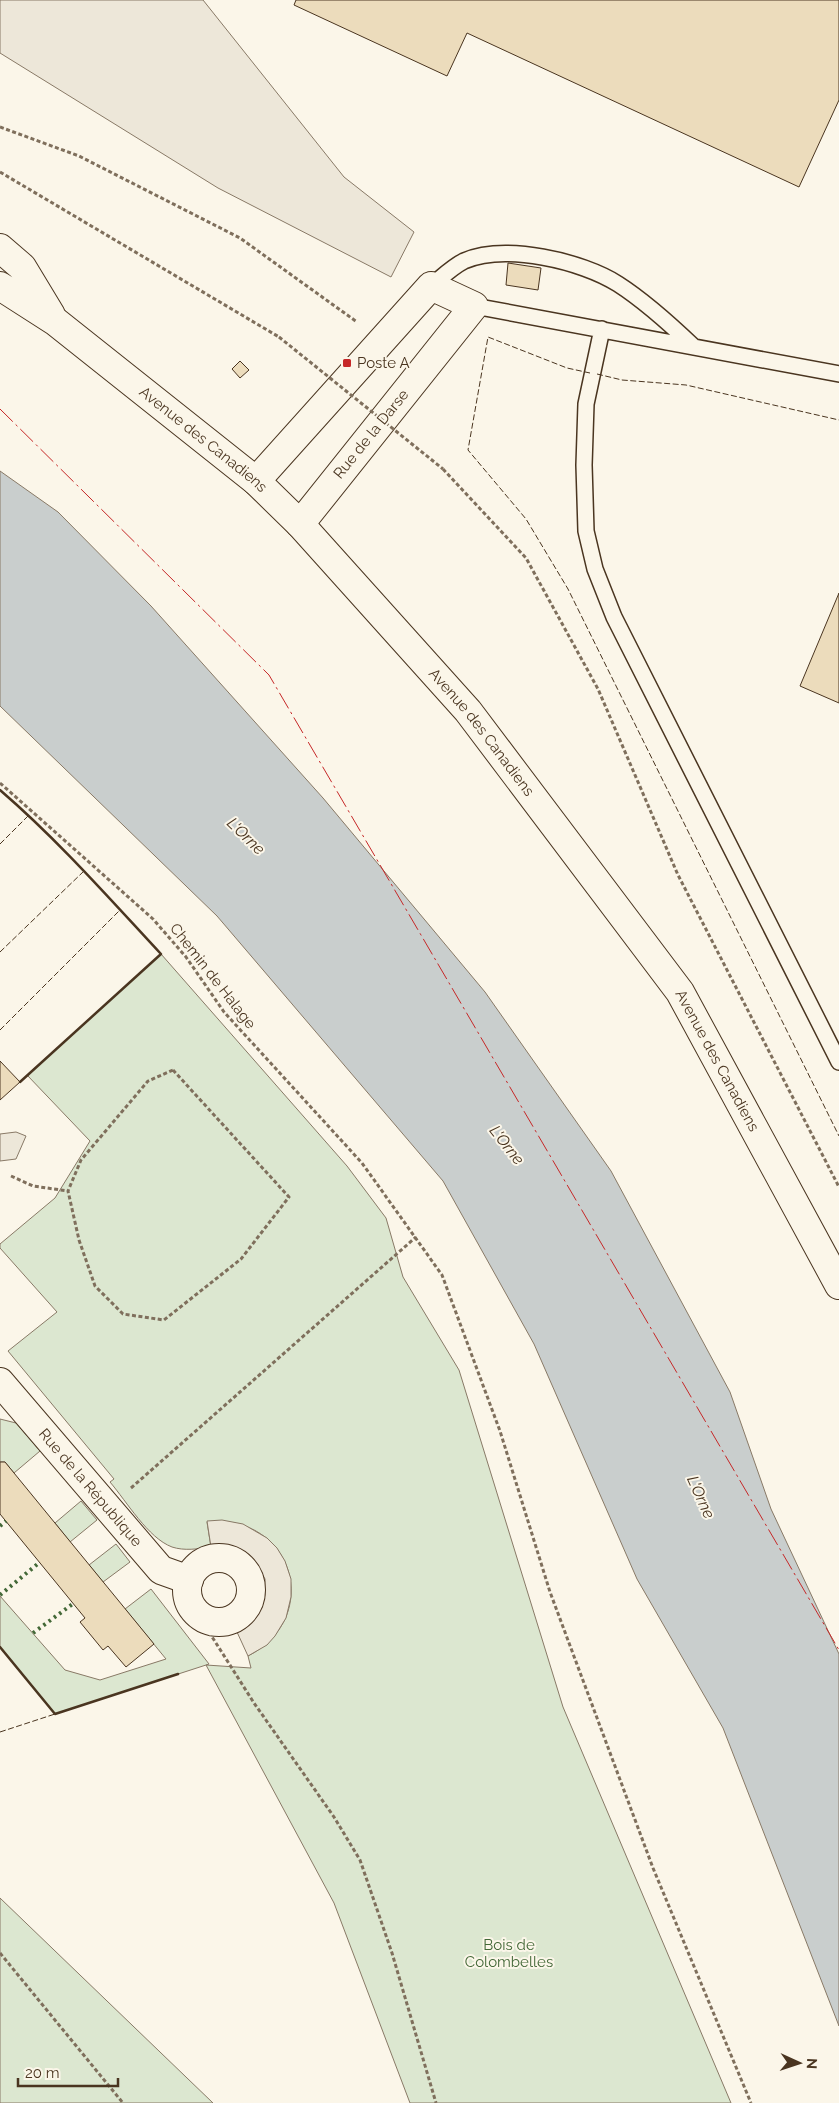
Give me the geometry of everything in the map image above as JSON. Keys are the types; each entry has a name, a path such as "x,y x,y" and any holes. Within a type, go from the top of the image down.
{"street":[{"path":"0,248 22,267 56,322"},
{"name":"Avenue des Canadiens","path":"0,286 56,322 256,481 300,524 468,711 680,992 839,1285"},
{"path":"256,481 431,286 474,306"},
{"name":"Rue de la Darse","path":"300,524 474,306"},
{"name":"Rue de la République","path":"0,1382 160,1570 189,1580"},
{"path":"223,1558 242,1567 248,1576 251,1586 251,1597 239,1615 230,1620 210,1621 194,1609 187,1591 189,1580 194,1571 202,1564 211,1559 223,1558"}],"lane":[{"path":"431,286 464,261 493,253 524,254 578,266 617,283 656,311 694,347"},
{"path":"474,306 839,374"},
{"path":"602,330 586,404 584,456 586,531 595,569 614,617 839,1062"}],"path":[{"path":"0,127 79,156 240,238 382,340"},
{"path":"0,172 279,337 443,469 526,558 598,689 678,875 839,1187"},
{"name":"Chemin de Halage","path":"0,783 153,919 186,957 224,1012 362,1163 442,1275 500,1431 550,1592 653,1868 751,2103"},
{"path":"173,1070 289,1197 241,1258 164,1320 122,1314 95,1286 80,1240 68,1190 81,1160 148,1080 173,1070"},
{"path":"11,1176 33,1186 68,1190"},
{"path":"108,1508 416,1237"},
{"path":"194,1609 254,1703 334,1817 360,1860 392,1953 436,2103"},
{"path":"0,1953 123,2103"}],"green space":[{"name":"Bois de Colombelles","path":"161,954 347,1166 386,1218 403,1277 459,1370 563,1707 731,2103 410,2103 334,1903 206,1665 251,1668 248,1656 272,1639 286,1617 291,1594 288,1571 278,1550 260,1534 237,1524 207,1522 211,1547 181,1549 163,1542 138,1519 110,1482 114,1479 8,1351 57,1312 0,1248 0,1244 55,1198 90,1141 27,1075"},
{"path":"0,1419 16,1423 40,1451 14,1473 5,1462 0,1462"},
{"path":"81,1501 97,1520 70,1542 55,1523"},
{"path":"116,1544 130,1562 103,1582 89,1565"},
{"path":"151,1589 209,1664 55,1714 0,1647 0,1596 65,1670 100,1680 166,1659 125,1609"},
{"path":"0,1898 213,2103 0,2103"}],"shaded area":[{"path":"0,0 203,0 344,177 414,232 391,277 218,188 0,53"},
{"path":"16,1132 26,1136 16,1159 0,1161 0,1134"},
{"path":"222,1520 243,1524 267,1538 277,1548 285,1561 291,1579 291,1597 286,1618 267,1645 248,1656 237,1632 255,1619 262,1607 265,1595 265,1579 257,1564 245,1553 224,1546 211,1547 207,1521"}],"water":[{"name":"L'Orne","path":"0,471 58,512 151,606 323,798 485,992 611,1171 730,1392 771,1509 839,1654 839,2026 723,1728 637,1579 534,1344 443,1181 217,916 0,706"}],"building":[{"path":"296,0 839,0 839,100 799,187 467,33 447,76 294,5"},
{"path":"508,263 541,268 538,290 506,285"},
{"path":"240,361 249,370 240,378 232,369"},
{"path":"839,593 839,703 800,686"},
{"path":"0,1061 20,1082 0,1100"},
{"path":"0,1462 5,1462 154,1644 126,1667 108,1646 103,1650 80,1622 85,1618 0,1514"}],"hedge":[{"path":"0,1526 6,1521"},
{"path":"0,1595 40,1562"},
{"path":"33,1633 74,1603"}],"fence":[{"path":"590,373 567,368 488,337 468,450 526,519 568,589 839,1136"},
{"path":"597,374 622,380 686,385 839,420"},
{"path":"0,844 29,815"},
{"path":"0,952 84,871"},
{"path":"0,1030 120,910"},
{"path":"0,1732 55,1714"}],"wall":[{"path":"0,790 63,849 161,954 20,1082"},
{"path":"0,1647 55,1714 178,1674"}],"power":[{"path":"0,409 269,675 839,1650"}],"place":[{"name":"Poste A","path":"347,363"}]}
